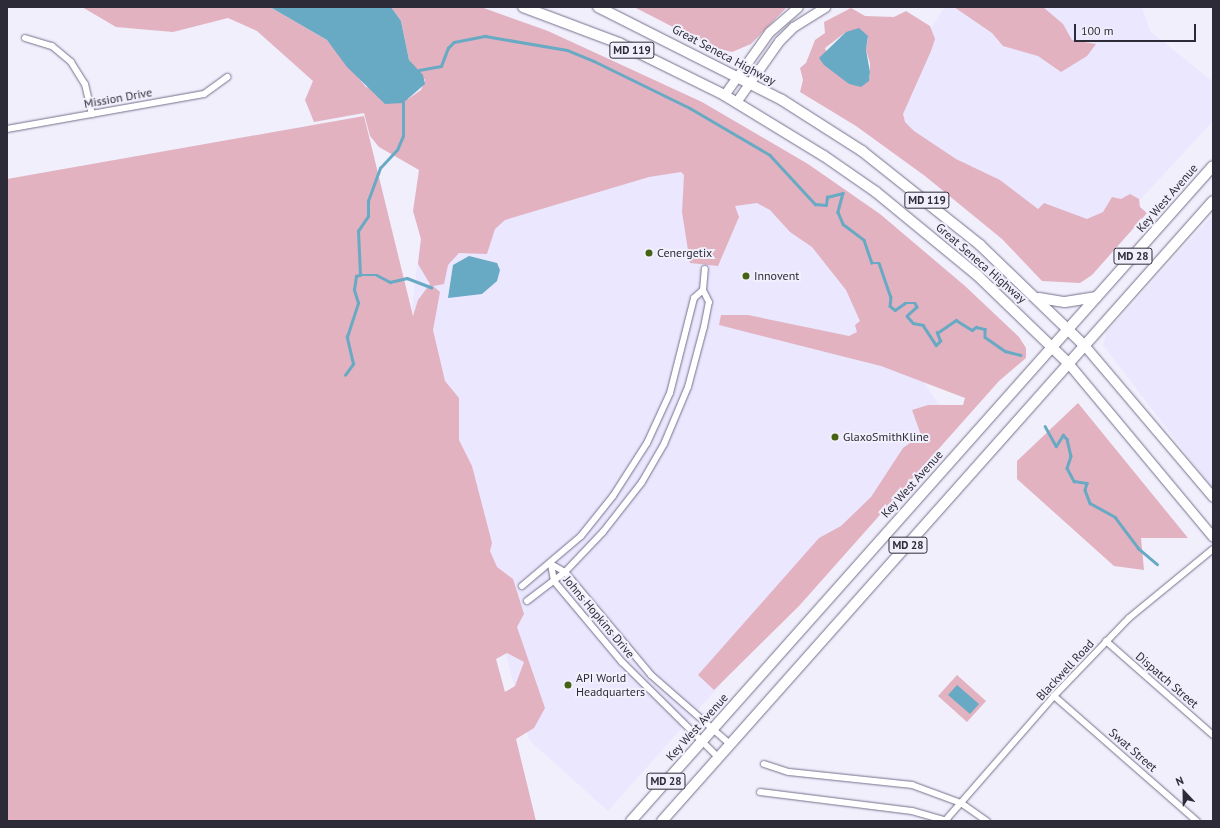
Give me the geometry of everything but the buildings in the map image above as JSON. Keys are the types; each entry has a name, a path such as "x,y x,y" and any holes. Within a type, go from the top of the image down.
{"main road":[{"name":"Great Seneca Highway","path":"523,7 619,43 724,95 824,156 876,192 977,275 1068,363 1213,537"},
{"name":"Great Seneca Highway","path":"598,7 624,18 748,82 817,122 898,178 1038,297 1084,345 1213,497"},
{"path":"607,7 624,18"},
{"path":"724,95 736,76 769,32 798,7"},
{"path":"736,102 748,82 793,27 825,7"},
{"name":"Key West Avenue","path":"631,821 1213,166"},
{"name":"MD 28","path":"662,821 1213,201"},
{"path":"1038,297 1060,303 1097,297"}],"street":[{"path":"25,38 52,46 71,62 85,84 92,114"},
{"name":"Mission Drive","path":"7,129 204,94 227,77"},
{"path":"522,586 551,564 581,536 613,496 650,438 670,393 694,298 702,290 705,269"},
{"path":"527,601 565,572 603,532 642,482 670,432 688,387 709,302 702,290"},
{"name":"Blackwell Road","path":"947,821 1054,696 1129,618 1213,549"},
{"name":"Johns Hopkins Drive","path":"551,564 565,572 651,675 712,730 731,745"},
{"name":"Johns Hopkins Drive","path":"551,564 554,580 644,688 719,758"},
{"name":"Dispatch Street","path":"1106,642 1213,736"},
{"name":"Swat Street","path":"1054,696 1197,821"},
{"path":"764,764 789,772 912,785 961,803 987,821"},
{"path":"760,792 912,811 947,821"}],"shaded area":[{"path":"82,7 270,7 327,40 366,87 408,99 421,90 425,80 409,60 401,21 391,7 481,7 548,31 702,102 808,164 880,214 965,286 1019,337 1026,348 1026,358 999,381 799,606 714,690 698,675 819,538 841,526 871,497 903,448 921,435 912,410 928,405 963,405 965,398 881,366 719,325 721,315 748,315 849,336 857,332 855,325 860,321 846,290 812,247 790,232 770,210 757,203 735,206 739,217 718,266 690,263 682,212 684,175 681,172 649,177 505,220 495,229 487,254 459,253 448,265 444,284 433,286 440,292 433,330 445,381 459,398 459,440 472,466 492,543 490,551 497,567 513,579 524,614 517,627 545,708 534,728 516,739 536,821 7,821 7,179 364,116 413,316 418,300 430,284 418,264 421,239 413,211 419,170 379,147 370,136 364,113 314,122 305,100 313,81 257,31 228,18 173,32 116,27","holes":["507,653 524,662 515,686 505,692 496,659"]},
{"path":"634,7 787,7 751,44 732,52 712,47"},
{"path":"945,7 1142,7 1150,31 1213,82 1213,121 1078,267 874,115"},
{"path":"954,7 1043,7 1063,24 1072,40 1096,44 1087,56 1061,72 1038,56 1003,46 992,33"},
{"path":"851,8 865,16 894,17 906,11 930,26 935,39 903,114 905,122 914,131 956,159 1000,180 1038,209 1044,203 1087,219 1103,212 1112,197 1121,199 1130,194 1139,199 1140,207 1147,213 1092,275 1080,283 1042,281 1002,239 925,176 856,126 800,92 803,80 800,68 806,63 815,40 825,33 824,22","holes":["846,32 868,38 866,50 870,63 870,77 849,84 833,70 825,48"]},
{"path":"681,141 781,178 952,423 608,811 529,740 412,308 423,217"},
{"path":"1213,215 1213,489 1103,345 1107,332"},
{"path":"1078,403 1188,538 1141,538 1144,570 1114,566 1017,479 1017,461"},
{"path":"957,675 986,701 967,722 938,696"}],"water":[{"path":"270,7 391,7 401,21 409,60 423,75 425,84 403,103 385,104 347,67 327,40"},
{"path":"859,28 868,36 866,50 870,72 869,81 861,87 849,84 824,65 819,58 846,32"},
{"path":"469,256 497,263 500,270 497,281 482,294 448,298 453,265"},
{"path":"957,685 979,704 970,714 948,695"}],"waterway":[{"path":"419,70 441,66 448,48 454,42 485,36 567,50 594,61 690,108 770,155 815,204 826,205 827,197 843,193 838,212 843,224 864,240 872,263 879,263 891,297 890,306 895,310 905,303 915,303 917,307 907,316 913,323 923,325 936,345 940,341 937,333 956,320 972,330 976,327 985,329 985,337 1005,351 1021,355"},
{"path":"345,375 353,364 347,337 358,303 354,290 356,276 360,275 358,231 368,216 368,201 380,168 397,150 403,136 403,103"},
{"path":"360,275 377,275 390,282 407,278 431,287"},
{"path":"1045,426 1056,446 1063,435 1067,439 1071,456 1067,468 1074,481 1087,483 1085,490 1090,503 1115,517 1138,548 1157,564"}],"place":[{"name":"Cenergetix","path":"649,253"},
{"name":"Innovent","path":"746,276"},
{"name":"GlaxoSmithKline","path":"835,437"},
{"name":"API World Headquarters","path":"568,685"}]}
